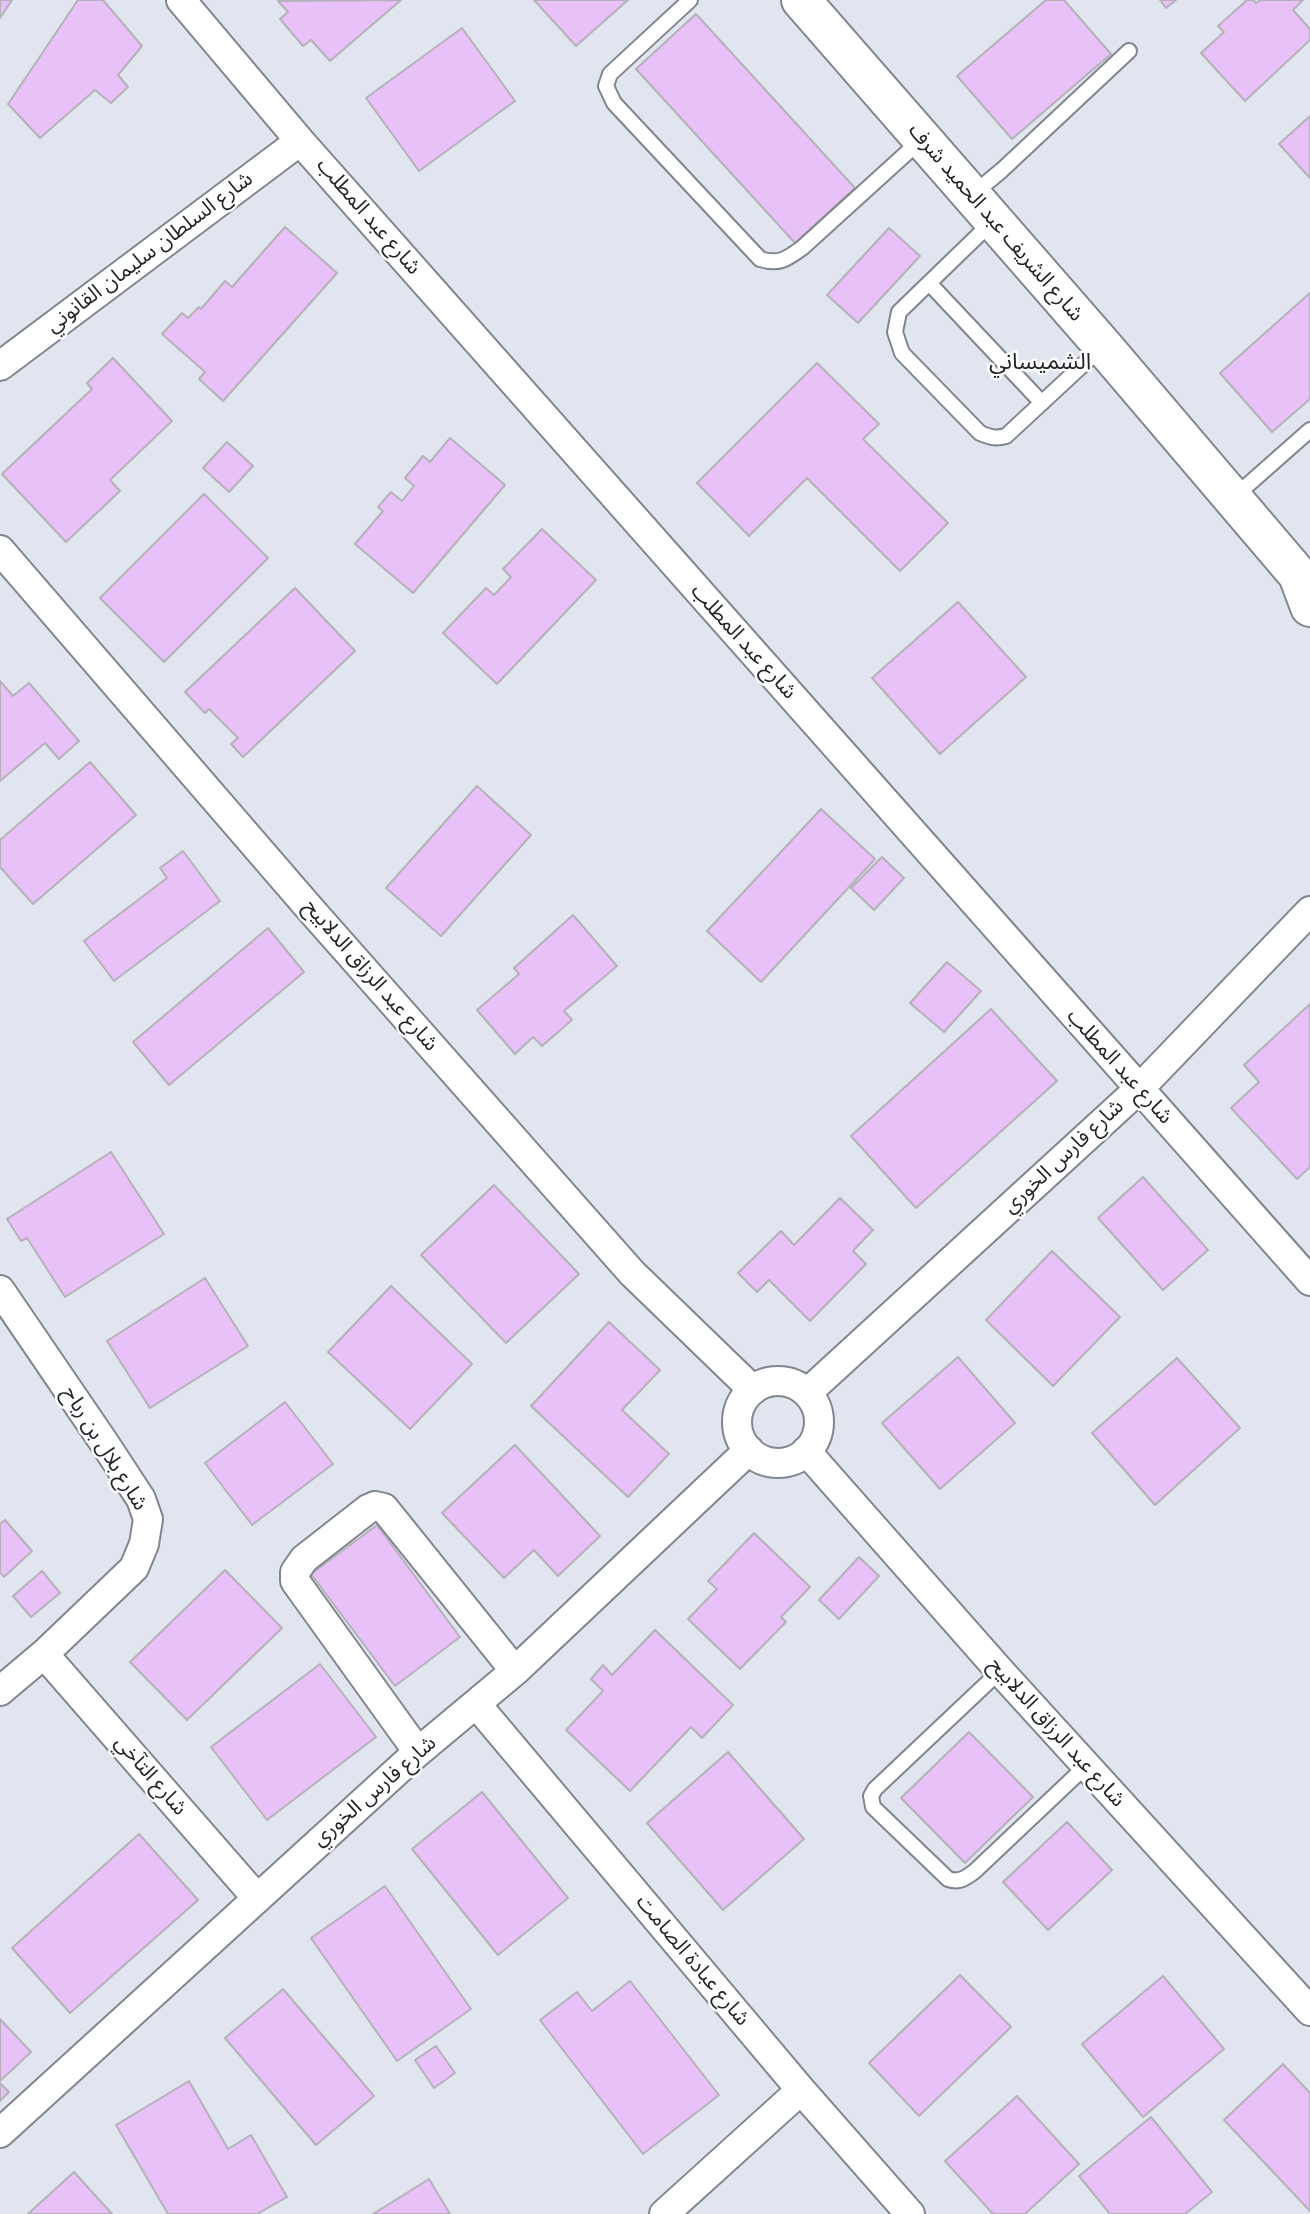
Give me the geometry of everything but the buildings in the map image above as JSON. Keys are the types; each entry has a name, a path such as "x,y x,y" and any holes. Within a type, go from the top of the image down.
{"street":[{"name":"شارع عبد المطلب","path":"181,0 300,141 1310,1281"},
{"name":"شارع الشريف عبد الحميد شرف","path":"801,0 1103,346 1306,587"},
{"name":"شارع السلطان سليمان القانوني","path":"0,366 300,141"},
{"name":"شارع عبد الرزاق الدلابيح","path":"0,550 311,910 632,1273 753,1390"},
{"name":"شارع فارس الخوري","path":"807,1393 1139,1089 1310,911"},
{"name":"شارع بلال بن رباح","path":"0,1290 113,1455 141,1499 148,1519 144,1544 134,1568 44,1654 0,1691"},
{"path":"775,1380 798,1386 807,1393 815,1404 819,1430 806,1451 791,1461 776,1463 761,1459 749,1450 741,1439 737,1426 743,1400 753,1390 763,1383 775,1380"},
{"name":"شارع فارس الخوري","path":"0,2133 256,1897 418,1752 515,1671 749,1450"},
{"name":"شارع عبد الرزاق الدلابيح","path":"806,1451 1000,1671 1310,2011"},
{"path":"418,1752 295,1580 295,1572 304,1559 368,1509 375,1506 384,1508 515,1671"},
{"name":"شارع التآخي","path":"44,1654 256,1897"},
{"name":"شارع عبادة الصامت","path":"477,1705 801,2090 910,2214"},
{"path":"664,2214 801,2090"}],"lane":[{"path":"690,0 610,74 606,86 614,103 760,259 783,261 802,248 922,140"},
{"path":"1103,346 1006,436 991,438 980,433 902,352 895,332 899,312 929,283 982,209 1003,170 1129,51"},
{"path":"929,283 1042,403"},
{"path":"1232,499 1310,430"},
{"path":"1000,1671 875,1789 871,1796 873,1807 948,1879 954,1881 964,1879 1086,1766"}],"district":[{"name":"الشميساني","path":"1040,363"}]}
